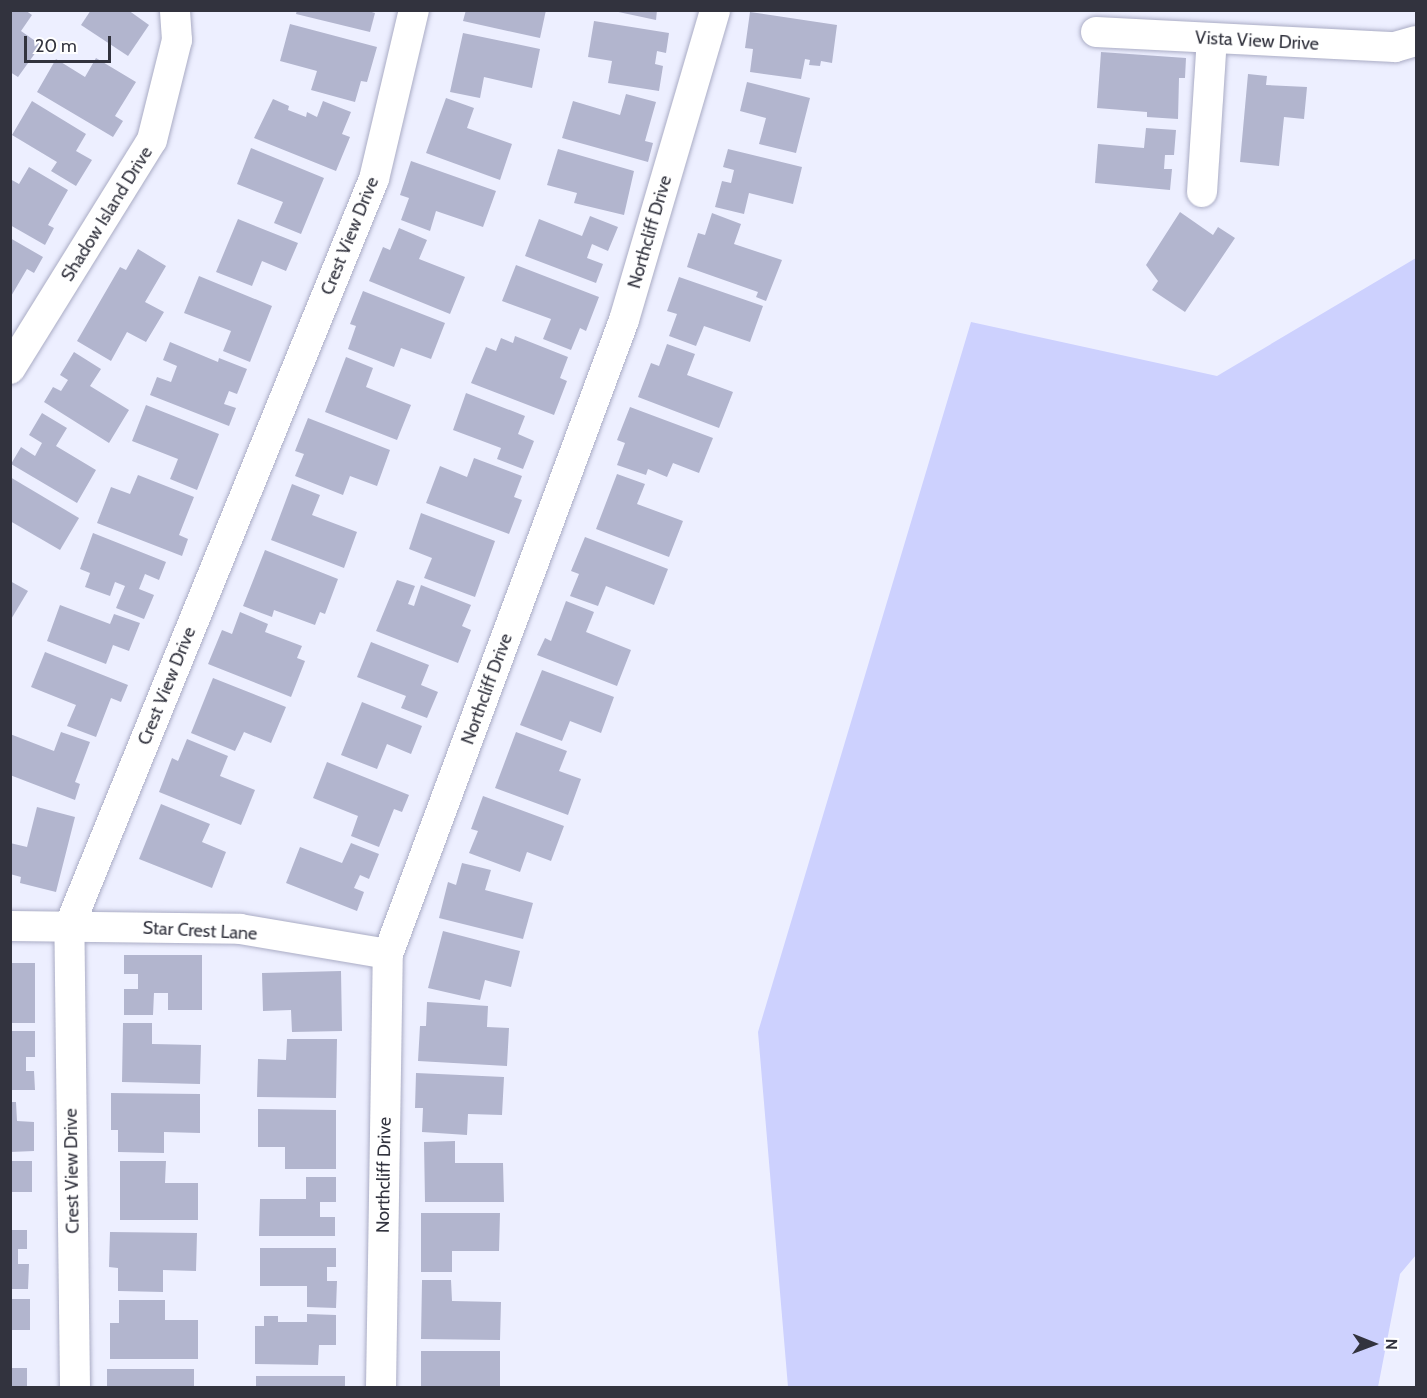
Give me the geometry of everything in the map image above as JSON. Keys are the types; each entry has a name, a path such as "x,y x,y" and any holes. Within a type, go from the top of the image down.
{"street":[{"name":"Shadow Island Drive","path":"10,369 152,140 177,40 175,10"},
{"name":"Crest View Drive","path":"75,1388 69,927 374,179 414,10"},
{"name":"Northcliff Drive","path":"381,1388 388,954 624,320 715,10"},
{"name":"Vista View Drive","path":"1096,32 1395,47 1416,41"},
{"path":"1202,192 1212,39"},
{"name":"Star Crest Lane","path":"10,926 240,929 388,954"}],"shaded area":[{"path":"1416,258 1416,1255 1400,1274 1378,1387 788,1387 758,1032 971,322 1217,376"}],"building":[{"path":"10,10 25,10 32,15 21,31 41,45 18,77 10,72"},
{"path":"91,10 128,10 149,25 128,56 81,25"},
{"path":"297,10 365,10 375,13 370,32 296,14"},
{"path":"466,10 546,10 540,38 463,21"},
{"path":"609,10 657,10 656,20"},
{"path":"750,12 837,25 832,63 821,61 820,66 809,65 810,60 805,59 801,79 750,72 753,49 745,48"},
{"path":"594,21 669,33 666,53 657,51 655,64 663,66 659,91 608,83 612,61 588,57"},
{"path":"290,24 377,47 367,82 361,81 355,102 311,90 317,71 280,61"},
{"path":"463,33 540,49 532,88 484,77 480,98 450,92"},
{"path":"1101,52 1186,58 1185,78 1179,78 1178,119 1147,117 1147,112 1097,108"},
{"path":"96,58 136,82 115,116 123,121 113,137 37,92 56,59 85,77"},
{"path":"1248,74 1267,76 1266,85 1307,87 1304,119 1284,117 1279,166 1240,162"},
{"path":"747,82 810,98 796,153 759,144 766,118 740,111"},
{"path":"626,94 656,102 645,141 653,143 648,162 562,138 573,101 620,115"},
{"path":"446,98 474,108 467,128 512,144 500,180 426,153"},
{"path":"273,99 289,106 288,110 306,117 307,112 317,117 323,101 351,112 342,134 350,137 336,171 254,138"},
{"path":"32,101 86,134 76,151 92,160 76,186 51,171 57,162 12,135"},
{"path":"1146,128 1176,130 1174,155 1165,155 1164,169 1172,169 1170,190 1095,183 1098,144 1144,148"},
{"path":"251,148 324,178 301,234 274,223 283,202 237,184"},
{"path":"558,149 634,171 624,215 574,203 577,193 547,185"},
{"path":"728,149 802,167 793,204 749,193 744,214 715,207 722,181 731,183 734,170 723,167"},
{"path":"411,161 496,191 483,227 436,211 430,231 401,220 409,198 400,195"},
{"path":"29,167 68,190 48,225 54,228 45,245 10,225 10,179 19,184"},
{"path":"1180,212 1213,235 1218,227 1235,238 1185,312 1152,290 1158,281 1146,265"},
{"path":"712,213 741,224 734,244 782,260 766,301 756,297 758,292 687,267 698,233 705,235"},
{"path":"590,216 618,227 608,251 592,244 587,258 603,264 596,283 525,256 539,219 582,236"},
{"path":"238,219 298,243 286,271 262,261 252,286 216,272"},
{"path":"399,228 427,240 419,259 465,277 450,314 369,281 383,247 390,250"},
{"path":"10,238 43,257 34,273 27,269 10,298"},
{"path":"138,249 166,266 145,302 164,312 146,342 127,332 111,361 77,341 120,267 126,270"},
{"path":"516,265 599,297 586,331 580,328 571,350 543,339 551,319 502,301"},
{"path":"199,276 272,306 250,362 223,351 231,331 184,313"},
{"path":"679,277 763,306 750,342 704,326 696,346 669,336 677,314 667,311"},
{"path":"363,291 445,323 431,359 401,348 394,367 348,349 356,326 350,324"},
{"path":"515,336 568,357 560,378 567,381 554,415 471,383 486,347 496,351 501,338 513,343"},
{"path":"170,342 218,362 219,358 247,369 237,394 229,391 224,404 236,408 229,426 150,395 157,377 171,382 177,366 163,360"},
{"path":"667,344 695,354 687,375 733,392 719,428 638,397 651,363 659,366"},
{"path":"74,352 101,369 90,386 129,410 109,443 44,402 53,387 61,391 68,380 60,375"},
{"path":"346,357 373,368 366,387 411,405 397,440 325,412"},
{"path":"466,393 525,416 518,434 534,441 523,469 497,459 501,448 453,430"},
{"path":"146,405 219,434 197,490 170,479 178,459 132,441"},
{"path":"630,407 713,438 699,473 673,463 667,477 648,469 646,475 617,465 625,443 617,440"},
{"path":"42,413 67,428 56,446 96,470 77,503 11,464 21,447 35,456 42,443 29,435"},
{"path":"308,418 390,450 377,486 350,476 343,495 295,476 304,454 295,451"},
{"path":"474,458 522,476 514,497 522,500 509,534 426,503 440,466 467,477"},
{"path":"617,474 645,484 637,504 683,521 669,557 596,529"},
{"path":"138,475 194,497 179,535 188,539 182,556 97,523 111,487 130,494"},
{"path":"10,477 79,518 60,550 10,521"},
{"path":"292,484 320,495 312,515 357,532 344,568 271,540"},
{"path":"421,513 495,541 475,597 424,578 432,558 409,549"},
{"path":"93,533 166,562 159,580 145,574 139,589 154,595 144,619 116,608 125,586 115,582 110,596 85,587 90,573 80,569"},
{"path":"585,537 668,569 654,605 606,586 598,606 570,596 579,574 571,571"},
{"path":"265,550 338,579 325,614 320,612 315,625 274,610 272,617 243,606"},
{"path":"397,580 415,586 408,604 414,606 421,585 471,605 462,626 471,630 458,663 376,631"},
{"path":"10,581 28,591 10,621"},
{"path":"566,601 594,612 586,632 631,650 617,686 537,655 545,638 551,641"},
{"path":"60,605 110,624 114,614 140,623 129,651 113,645 106,664 47,641"},
{"path":"240,612 268,624 265,632 302,646 297,658 305,661 291,697 208,664 222,630 232,634"},
{"path":"371,642 429,665 421,685 438,692 427,718 401,708 406,696 357,677"},
{"path":"45,652 128,685 121,702 111,698 96,737 67,726 76,705 31,687"},
{"path":"542,670 614,697 601,733 570,721 562,741 520,725"},
{"path":"213,678 286,707 271,743 244,732 235,751 191,733"},
{"path":"362,702 422,726 411,754 387,744 377,769 341,755"},
{"path":"61,732 90,742 75,782 80,784 75,800 10,775 10,734 54,751"},
{"path":"516,732 567,751 559,771 581,779 568,815 495,788"},
{"path":"187,739 228,756 220,776 255,790 241,825 159,792 172,758 178,761"},
{"path":"327,762 409,795 402,812 394,809 379,847 351,836 358,816 313,798"},
{"path":"483,796 564,826 551,861 527,852 520,872 469,853 478,831 471,829"},
{"path":"161,804 210,824 202,842 226,852 212,888 139,859"},
{"path":"37,807 75,817 56,892 20,883 21,877 10,874 10,843 27,847"},
{"path":"351,843 379,854 369,879 360,875 354,888 364,892 357,911 286,883 300,847 342,863"},
{"path":"462,863 491,870 485,890 533,903 523,939 439,918 448,882 456,885"},
{"path":"443,931 520,951 511,987 485,980 480,1000 428,988"},
{"path":"124,955 202,955 202,1010 168,1010 168,993 154,993 153,1015 124,1015 124,989 138,989 138,974 124,974"},
{"path":"10,963 35,963 35,1023 10,1023"},
{"path":"341,971 342,1031 292,1032 291,1010 263,1011 262,973"},
{"path":"427,1002 488,1006 487,1027 509,1028 507,1066 418,1061 420,1026 426,1026"},
{"path":"123,1023 152,1023 152,1044 201,1045 200,1084 122,1082"},
{"path":"10,1031 35,1031 35,1057 26,1057 26,1071 34,1071 35,1090 10,1090"},
{"path":"287,1039 337,1039 336,1098 257,1097 258,1059 286,1060"},
{"path":"416,1073 504,1077 502,1115 468,1114 467,1135 422,1132 423,1108 415,1108"},
{"path":"111,1093 200,1094 200,1133 164,1132 164,1153 118,1152 118,1130 111,1130"},
{"path":"10,1102 16,1102 17,1121 34,1122 34,1151 10,1152"},
{"path":"258,1109 336,1110 336,1169 285,1169 285,1147 258,1147"},
{"path":"455,1141 455,1163 503,1163 504,1202 425,1202 424,1142"},
{"path":"10,1161 32,1161 32,1192 10,1192"},
{"path":"120,1161 166,1161 165,1183 198,1183 198,1220 120,1220"},
{"path":"306,1177 336,1177 336,1202 320,1202 320,1217 335,1217 335,1236 259,1236 260,1199 306,1199"},
{"path":"421,1213 500,1213 499,1251 452,1251 452,1272 421,1272"},
{"path":"10,1230 27,1230 27,1249 18,1249 18,1264 29,1264 28,1289 10,1289"},
{"path":"110,1232 197,1233 196,1271 163,1270 163,1292 118,1291 118,1268 109,1267"},
{"path":"260,1248 336,1248 336,1267 327,1267 327,1281 337,1281 336,1308 307,1307 307,1286 260,1286"},
{"path":"422,1280 451,1280 452,1301 501,1302 500,1340 421,1339"},
{"path":"10,1299 30,1299 30,1330 10,1330"},
{"path":"119,1300 165,1300 165,1320 198,1320 198,1359 110,1359 110,1323 119,1323"},
{"path":"307,1314 336,1315 336,1345 319,1345 318,1365 255,1364 255,1326 264,1326 264,1316 278,1316 278,1322 307,1322"},
{"path":"421,1351 500,1351 500,1388 421,1388"},
{"path":"10,1368 27,1368 27,1388 10,1388"},
{"path":"107,1369 194,1369 194,1388 107,1388"},
{"path":"256,1376 345,1376 345,1388 256,1388"}]}
